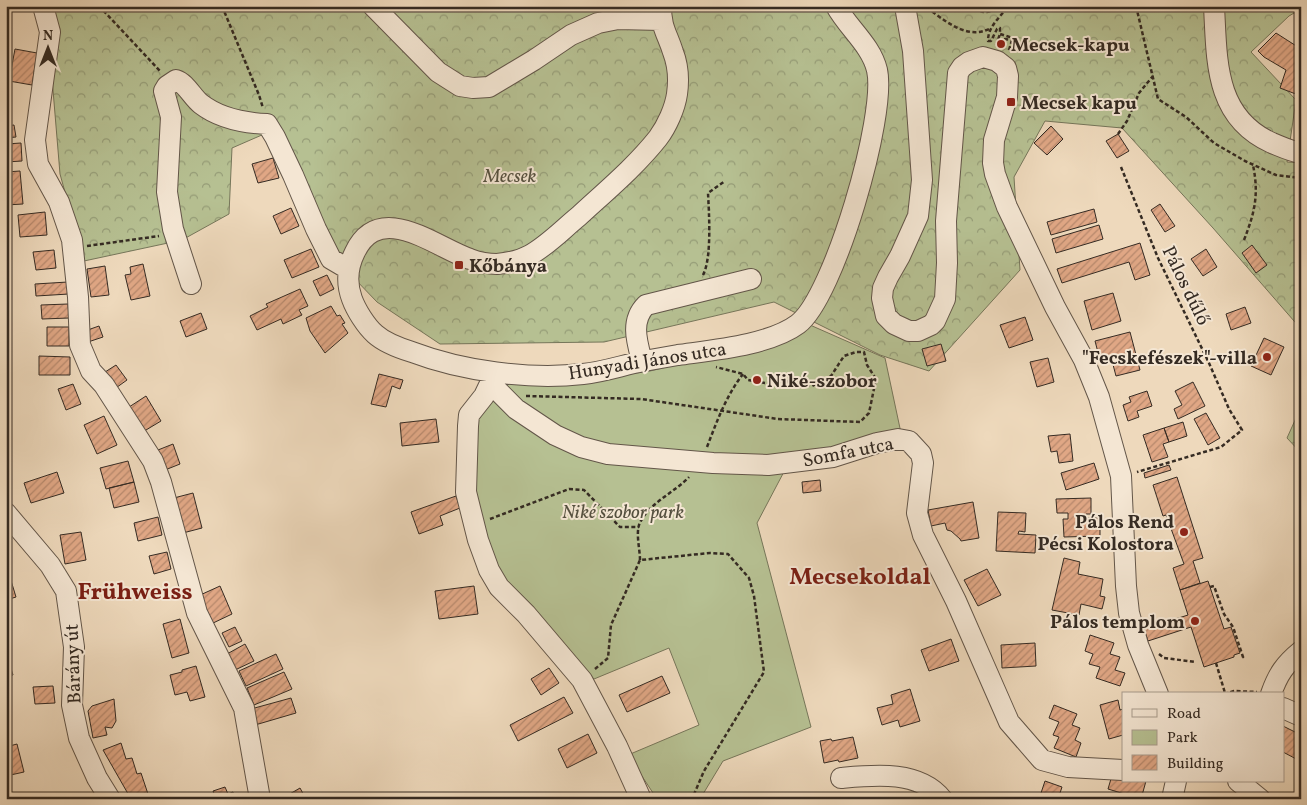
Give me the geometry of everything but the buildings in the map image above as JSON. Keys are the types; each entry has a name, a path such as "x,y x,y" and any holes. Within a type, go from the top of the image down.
{"street":[{"path":"43,6 50,32 35,140 38,164 59,202 74,248 80,345 91,371 104,385 153,461 161,482 197,613 244,708 260,799"},
{"path":"373,6 438,72 460,86 473,88 488,87 534,60 571,35 598,22 660,13"},
{"name":"Hunyadi János utca","path":"660,13 673,51 678,79 676,97 669,120 660,136 622,177 544,246 527,257 499,264 485,263 472,260 418,234 402,229 386,228 377,230 361,242 355,251 348,269 348,286 353,301 374,334 394,346 496,383 547,376 583,374 642,361 755,342 775,336 796,326 811,312 833,264 859,192 871,143 878,100 877,70 871,53 836,6"},
{"path":"905,6 913,51 922,180 918,216 883,288 883,308 886,316 894,324 909,331 918,331 935,321 945,299 947,263 946,220 958,73 962,67 975,59 983,57 996,60 1006,68 1008,76 1007,97 994,140 995,174 1029,254 1084,360 1099,397 1121,476 1129,612 1138,645 1157,692"},
{"path":"1214,6 1218,74 1228,102 1246,126 1263,139 1290,151 1301,153"},
{"path":"191,284 174,233 167,192 171,117 164,91 176,80 181,82 202,104 220,114 252,123 267,124 294,175 331,259 348,269"},
{"path":"642,361 636,339 636,326 640,310 646,305 751,279"},
{"path":"496,383 469,415 468,426 466,492 489,570 499,587 526,614 582,680 617,746 641,799"},
{"name":"Somfa utca","path":"496,383 516,409 555,434 581,447 608,454 713,463 768,465 833,456 877,443 898,440 909,441 921,454 923,462 917,513 923,534 956,601 1009,722 1042,760 1068,767 1122,770"},
{"name":"Bárány út","path":"6,513 50,565 66,590 74,647 72,705 79,738 110,799"},
{"path":"1267,692 1288,662 1301,651"},
{"path":"1284,708 1301,716"},
{"path":"841,778 861,776 902,777 921,783 938,793 942,799"},
{"path":"1172,799 1176,782"},
{"path":"1239,782 1260,799"}],"path":[{"path":"99,6 171,83"},
{"path":"222,6 259,95 267,124"},
{"path":"920,6 926,7 961,30 984,32 989,29 1008,6"},
{"path":"968,6 981,13 993,11 1001,6"},
{"path":"1136,6 1158,99 1186,117 1214,142 1253,165 1276,175 1300,178 1301,172"},
{"path":"989,29 988,41 991,41 997,29 1000,28 1000,34 1013,38 1012,40 1005,39"},
{"path":"1118,134 1127,121 1139,93 1153,76"},
{"path":"1244,240 1253,217 1256,183 1253,165"},
{"name":"Pálos dűlő","path":"1121,167 1158,258 1210,363 1229,409 1242,430 1221,447 1121,476"},
{"path":"693,293 706,268 709,227 708,193 725,181"},
{"path":"74,248 174,233"},
{"path":"496,383 641,398 778,420 860,422 869,413 876,379 867,365 864,352 856,352 844,356 832,376 812,386 785,381 765,383 748,380 743,374 714,366"},
{"path":"860,422 861,428"},
{"path":"474,524 569,489 584,490 620,526 639,526 640,560 611,625 608,658 582,680"},
{"path":"640,560 710,553 728,554 749,578 754,596 764,672 704,770 692,799"},
{"path":"1210,587 1214,586 1224,614 1233,627 1243,657 1241,657"},
{"path":"1154,649 1164,658 1196,662"},
{"path":"1216,663 1225,692"},
{"path":"1232,692 1247,690 1260,692"}],"green space":[{"name":"Mecsek","path":"46,6 1301,6 1301,9 1289,16 1251,52 1296,100 1287,162 1301,163 1301,329 1122,128 1045,121 1014,177 1020,270 929,371 880,355 774,302 604,342 440,344 377,302 329,252 271,131 232,148 229,214 182,240 84,261 60,174"},
{"name":"Niké szobor park","path":"810,325 885,358 901,433 787,466 757,523 811,727 723,761 700,799 657,799 628,755 699,725 669,648 594,679 501,579 475,513 476,413 497,377 571,382 650,371 794,336"},
{"path":"1301,407 1301,453 1287,438"}],"place":[{"name":"Mecsek-kapu","path":"1001,44"},
{"name":"Mecsek kapu","path":"1011,102"},
{"name":"Kőbánya","path":"459,265"},
{"name":"\"Fecskefészek\"-villa","path":"1267,357"},
{"name":"Niké-szobor","path":"757,380"},
{"name":"Pálos Rend Pécsi Kolostora","path":"1184,532"},
{"name":"Pálos templom","path":"1195,621"}],"district":[{"name":"Mecsekoldal","path":"860,576"},
{"name":"Frühweiss","path":"135,591"}]}
